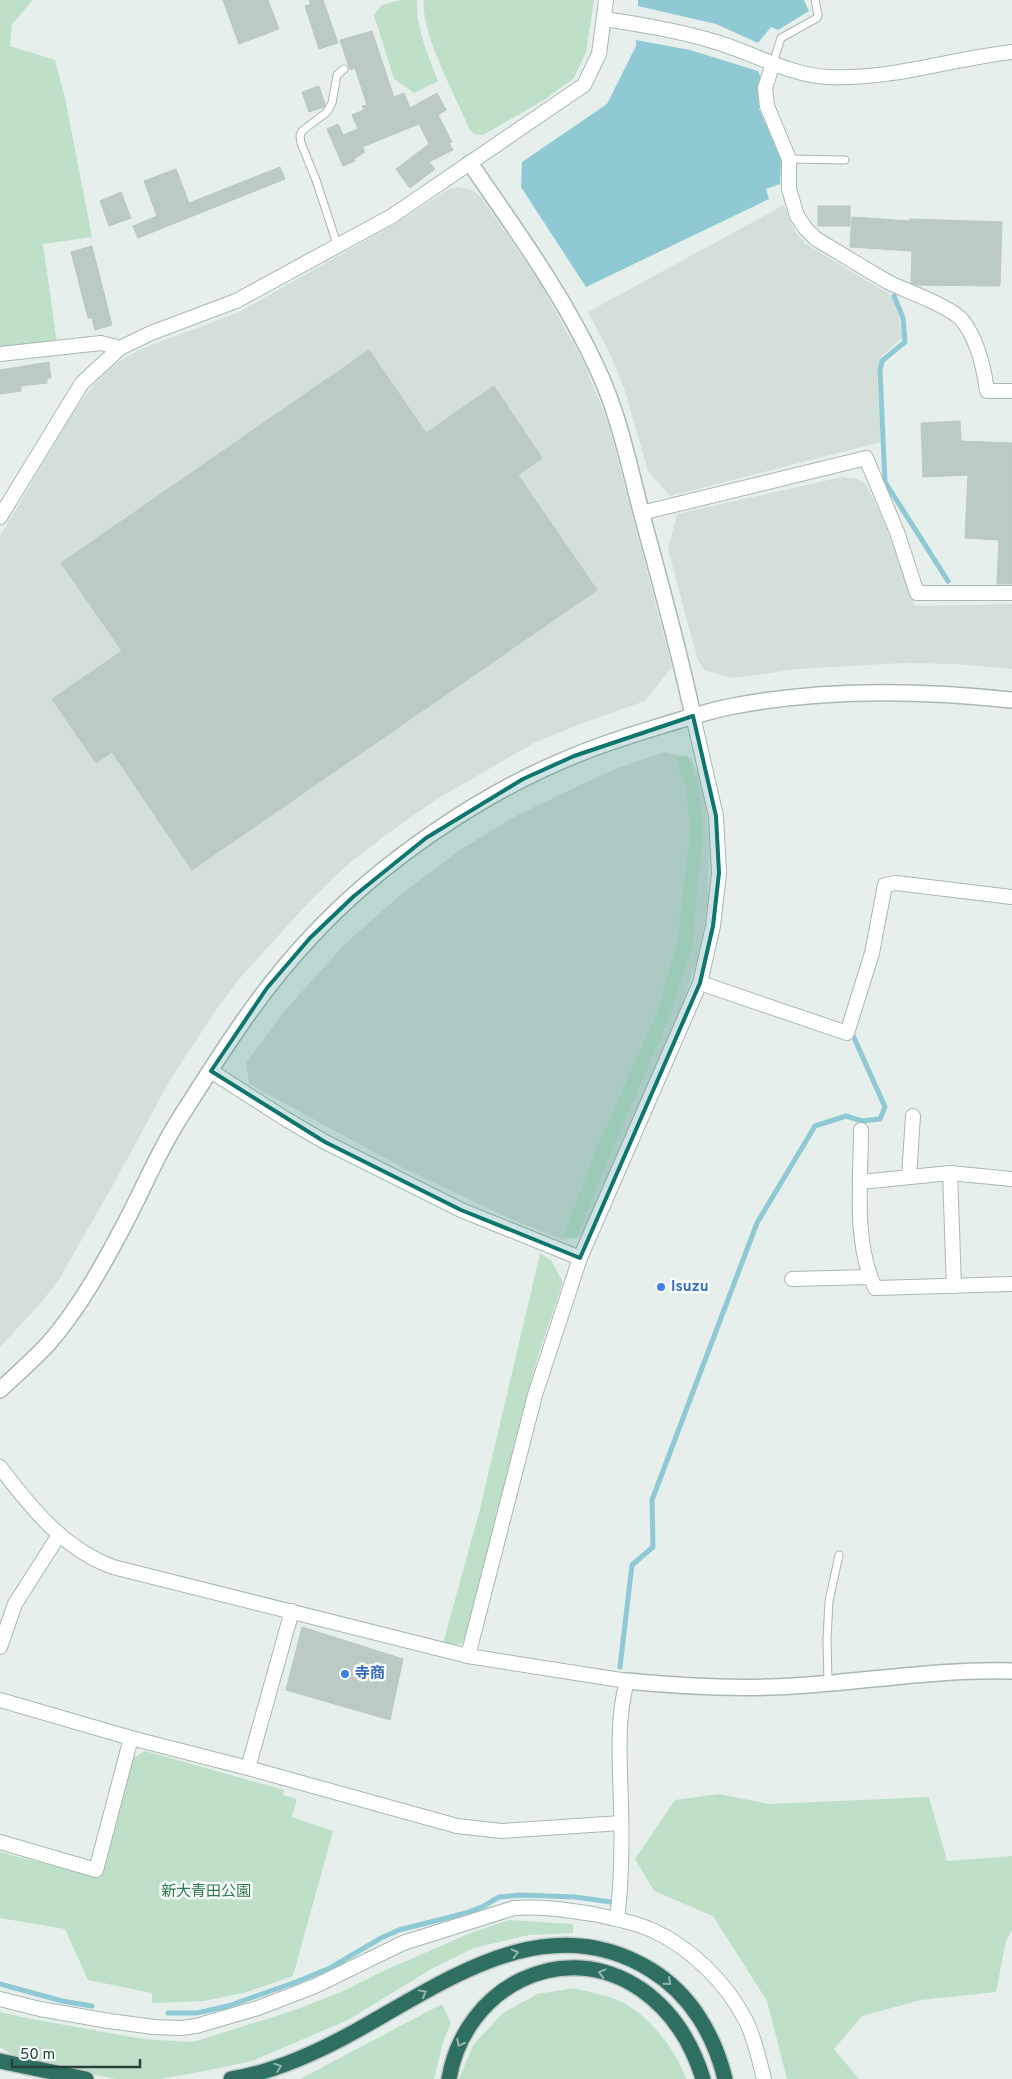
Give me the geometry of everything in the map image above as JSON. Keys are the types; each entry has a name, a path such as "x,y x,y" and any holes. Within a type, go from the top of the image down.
{"highway":[{"path":"231,2079 280,2067 318,2051 469,1968 518,1952 574,1945 596,1947 640,1963 661,1976 682,1995 698,2015 710,2036 725,2079"},
{"path":"449,2079 460,2041 480,2010 495,1996 512,1984 530,1976 557,1970 586,1969 625,1980 657,2002 682,2032 692,2048 703,2079"},
{"path":"0,2061 86,2079"}],"street":[{"path":"0,517 82,383 120,348 151,333 236,301 392,216 584,85 599,54 605,20 606,0"},
{"path":"605,20 669,29 718,42 773,64 813,75 846,77 897,73 1012,52"},
{"path":"773,64 765,88 766,106 789,158 789,189 797,216 806,229 816,239 890,282 943,307 961,319 979,356 985,375 987,391 1012,391"},
{"path":"468,1656 535,1395 580,1258 700,983 714,926 719,873 716,816 685,675 612,406 598,369 549,278 470,163"},
{"path":"0,354 101,343 120,348"},
{"path":"641,512 866,458 897,532 917,592 1012,593"},
{"path":"0,1390 48,1343 70,1315 122,1231 176,1124 242,1023 268,988 310,938 354,896 426,838 469,810 523,779 574,756 637,733 732,706 768,700 840,694 950,694 1012,700"},
{"path":"700,983 846,1032 872,953 885,885 896,883 1012,896"},
{"path":"211,1071 284,1118 326,1142 462,1210 580,1258"},
{"path":"909,1177 913,1116"},
{"path":"861,1130 861,1240 870,1277 875,1288 1012,1284"},
{"path":"950,1173 954,1286"},
{"path":"861,1182 950,1173 1012,1179"},
{"path":"792,1279 870,1277"},
{"path":"0,1467 59,1535 80,1552 113,1568 468,1656 626,1681 738,1688 828,1684 969,1671 1012,1671"},
{"path":"0,1647 15,1604 59,1535"},
{"path":"248,1768 292,1611"},
{"path":"617,1919 621,1859 620,1744 626,1681"},
{"path":"0,1700 131,1738 458,1826 501,1831 621,1823"},
{"path":"0,1842 96,1870 131,1738"},
{"path":"0,1999 40,2009 109,2021 154,2027 181,2028 223,2020 258,2008 315,1986 403,1943 514,1908 532,1907 617,1919 652,1930 697,1960 725,1988 745,2020 752,2036 764,2079"}],"lane":[{"path":"773,64 781,38 817,18 815,0"},
{"path":"338,244 300,136 302,131 327,112 332,103 337,75 344,69"},
{"path":"789,158 845,160"},
{"path":"828,1684 827,1639 829,1602 839,1555"}],"highlighted area":[{"path":"693,716 716,816 719,873 713,926 700,983 580,1258 461,1210 325,1142 211,1071 267,988 310,938 354,896 426,838 523,779 574,756"}],"shaded area":[{"path":"458,187 472,190 481,197 540,283 583,361 609,425 672,667 645,701 534,743 437,799 346,866 309,902 240,978 216,1010 170,1080 58,1281 40,1304 0,1347 0,536 73,413 95,383 116,363 141,349 237,313 397,223 449,189"},
{"path":"784,205 795,231 806,244 891,295 899,317 902,338 880,358 877,378 881,442 670,496 648,471 625,391 611,356 588,312"},
{"path":"842,477 857,479 866,484 883,519 915,606 1012,604 1012,669 956,664 903,663 798,669 732,678 704,670 697,658 668,549 677,514"},
{"path":"665,752 691,758 700,778 704,796 709,835 708,897 699,956 678,1015 583,1234 577,1238 563,1240 513,1220 405,1169 249,1084 246,1063 282,1014 343,946 400,895 463,848 516,816 618,768"}],"green space":[{"path":"0,0 33,0 12,24 10,46 55,60 65,98 92,237 43,244 57,343 0,351"},
{"path":"400,0 417,0 418,21 438,81 414,93 394,79 374,15 382,5"},
{"path":"424,0 594,0 586,52 574,78 544,100 483,135 474,134 470,130 433,47 424,14"},
{"path":"687,755 698,784 703,834 692,949 670,1016 609,1157 577,1237 563,1237 596,1150 658,1010 677,943 690,833 686,786 675,758"},
{"path":"540,1254 551,1260 563,1282 537,1359 466,1636 461,1644 442,1647 479,1513"},
{"name":"新大青田公園","path":"145,1751 284,1790 283,1795 297,1799 292,1817 333,1831 293,1976 247,1992 204,2001 152,2003 152,1993 88,1980 65,1929 0,1918 0,1852 100,1878 133,1758"},
{"path":"719,1794 769,1804 929,1797 947,1861 1012,1856 1012,1930 1006,1941 996,1992 921,2000 862,2016 834,2049 859,2079 787,2079 767,2001 713,1916 654,1891 635,1859 675,1800"},
{"path":"509,1920 573,1924 573,1933 529,1935 474,1948 433,1968 348,2020 252,2061 160,2079 115,2079 22,2060 0,2047 0,2012 143,2039 193,2042 292,2011 341,1992 383,1971 473,1932"},
{"path":"574,1988 615,1999 637,2012 658,2032 667,2044 682,2068 686,2079 459,2079 473,2045 503,2013 537,1994"},
{"path":"442,2004 451,2023 443,2042 434,2079 300,2079"}],"water":[{"path":"638,0 804,0 809,11 778,30 771,27 758,43 716,24 638,6"},
{"path":"636,40 690,50 758,71 762,80 758,88 759,109 781,159 780,184 766,189 769,199 586,287 521,187 522,162 607,104 636,46"}],"building":[{"path":"223,0 268,0 279,29 239,44"},
{"path":"309,0 323,0 338,43 319,49 305,6 311,4"},
{"path":"372,31 394,97 404,93 410,108 437,93 446,110 438,115 452,142 449,143 453,150 429,162 435,169 410,188 396,169 429,144 419,124 362,147 365,152 354,159 355,161 343,166 327,129 338,124 343,135 358,129 352,115 364,110 362,106 367,105 355,68 350,70 340,40"},
{"path":"319,86 325,104 324,107 309,112 302,92"},
{"path":"280,167 285,179 138,238 133,226 157,216 144,181 176,169 189,203"},
{"path":"121,192 131,218 109,226 100,201"},
{"path":"818,206 850,206 850,226 818,226"},
{"path":"852,217 910,221 910,219 1002,222 1000,286 916,285 911,283 912,251 850,247"},
{"path":"92,246 112,325 95,330 92,318 88,318 71,252"},
{"path":"369,350 426,433 494,386 542,458 518,475 597,590 192,870 112,752 96,763 52,699 122,651 61,563"},
{"path":"49,362 51,378 47,378 47,383 21,386 21,391 0,394 0,370"},
{"path":"960,421 961,441 1012,443 1012,584 997,584 999,540 965,538 968,475 923,477 921,423"},
{"name":"寺商","path":"302,1627 403,1659 390,1720 286,1690"}],"waterway":[{"path":"894,296 903,318 905,342 882,361 880,371 885,482 948,581"},
{"path":"620,1667 632,1565 653,1547 652,1500 757,1223 815,1126 846,1116 862,1121 880,1119 885,1107 851,1031"},
{"path":"168,2013 197,2013 228,2006 330,1968 381,1938 399,1930 466,1913 484,1906 499,1897 521,1895 575,1897 611,1902"},
{"path":"0,1984 62,2001 92,2006"}],"place":[{"name":"Isuzu","path":"661,1287"},
{"name":"寺商","path":"345,1674"}]}
